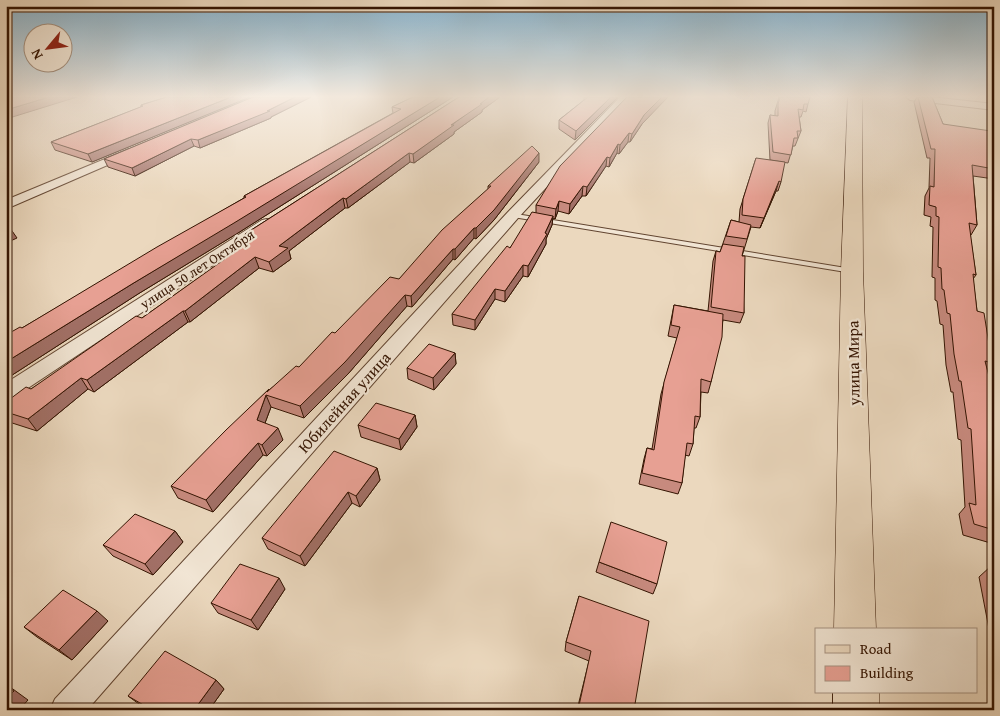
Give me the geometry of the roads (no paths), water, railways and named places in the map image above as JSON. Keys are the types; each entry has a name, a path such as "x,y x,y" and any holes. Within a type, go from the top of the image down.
{"main road":[{"name":"улица Мира","path":"854,130 852,271 855,628"},
{"path":"856,694 856,710"}],"street":[{"name":"Юбилейная улица","path":"66,710 513,215 593,130"},
{"path":"6,205 143,147"},
{"name":"улица 50 лет Октября","path":"6,393 280,215"}],"lane":[{"path":"513,215 852,271"}]}
